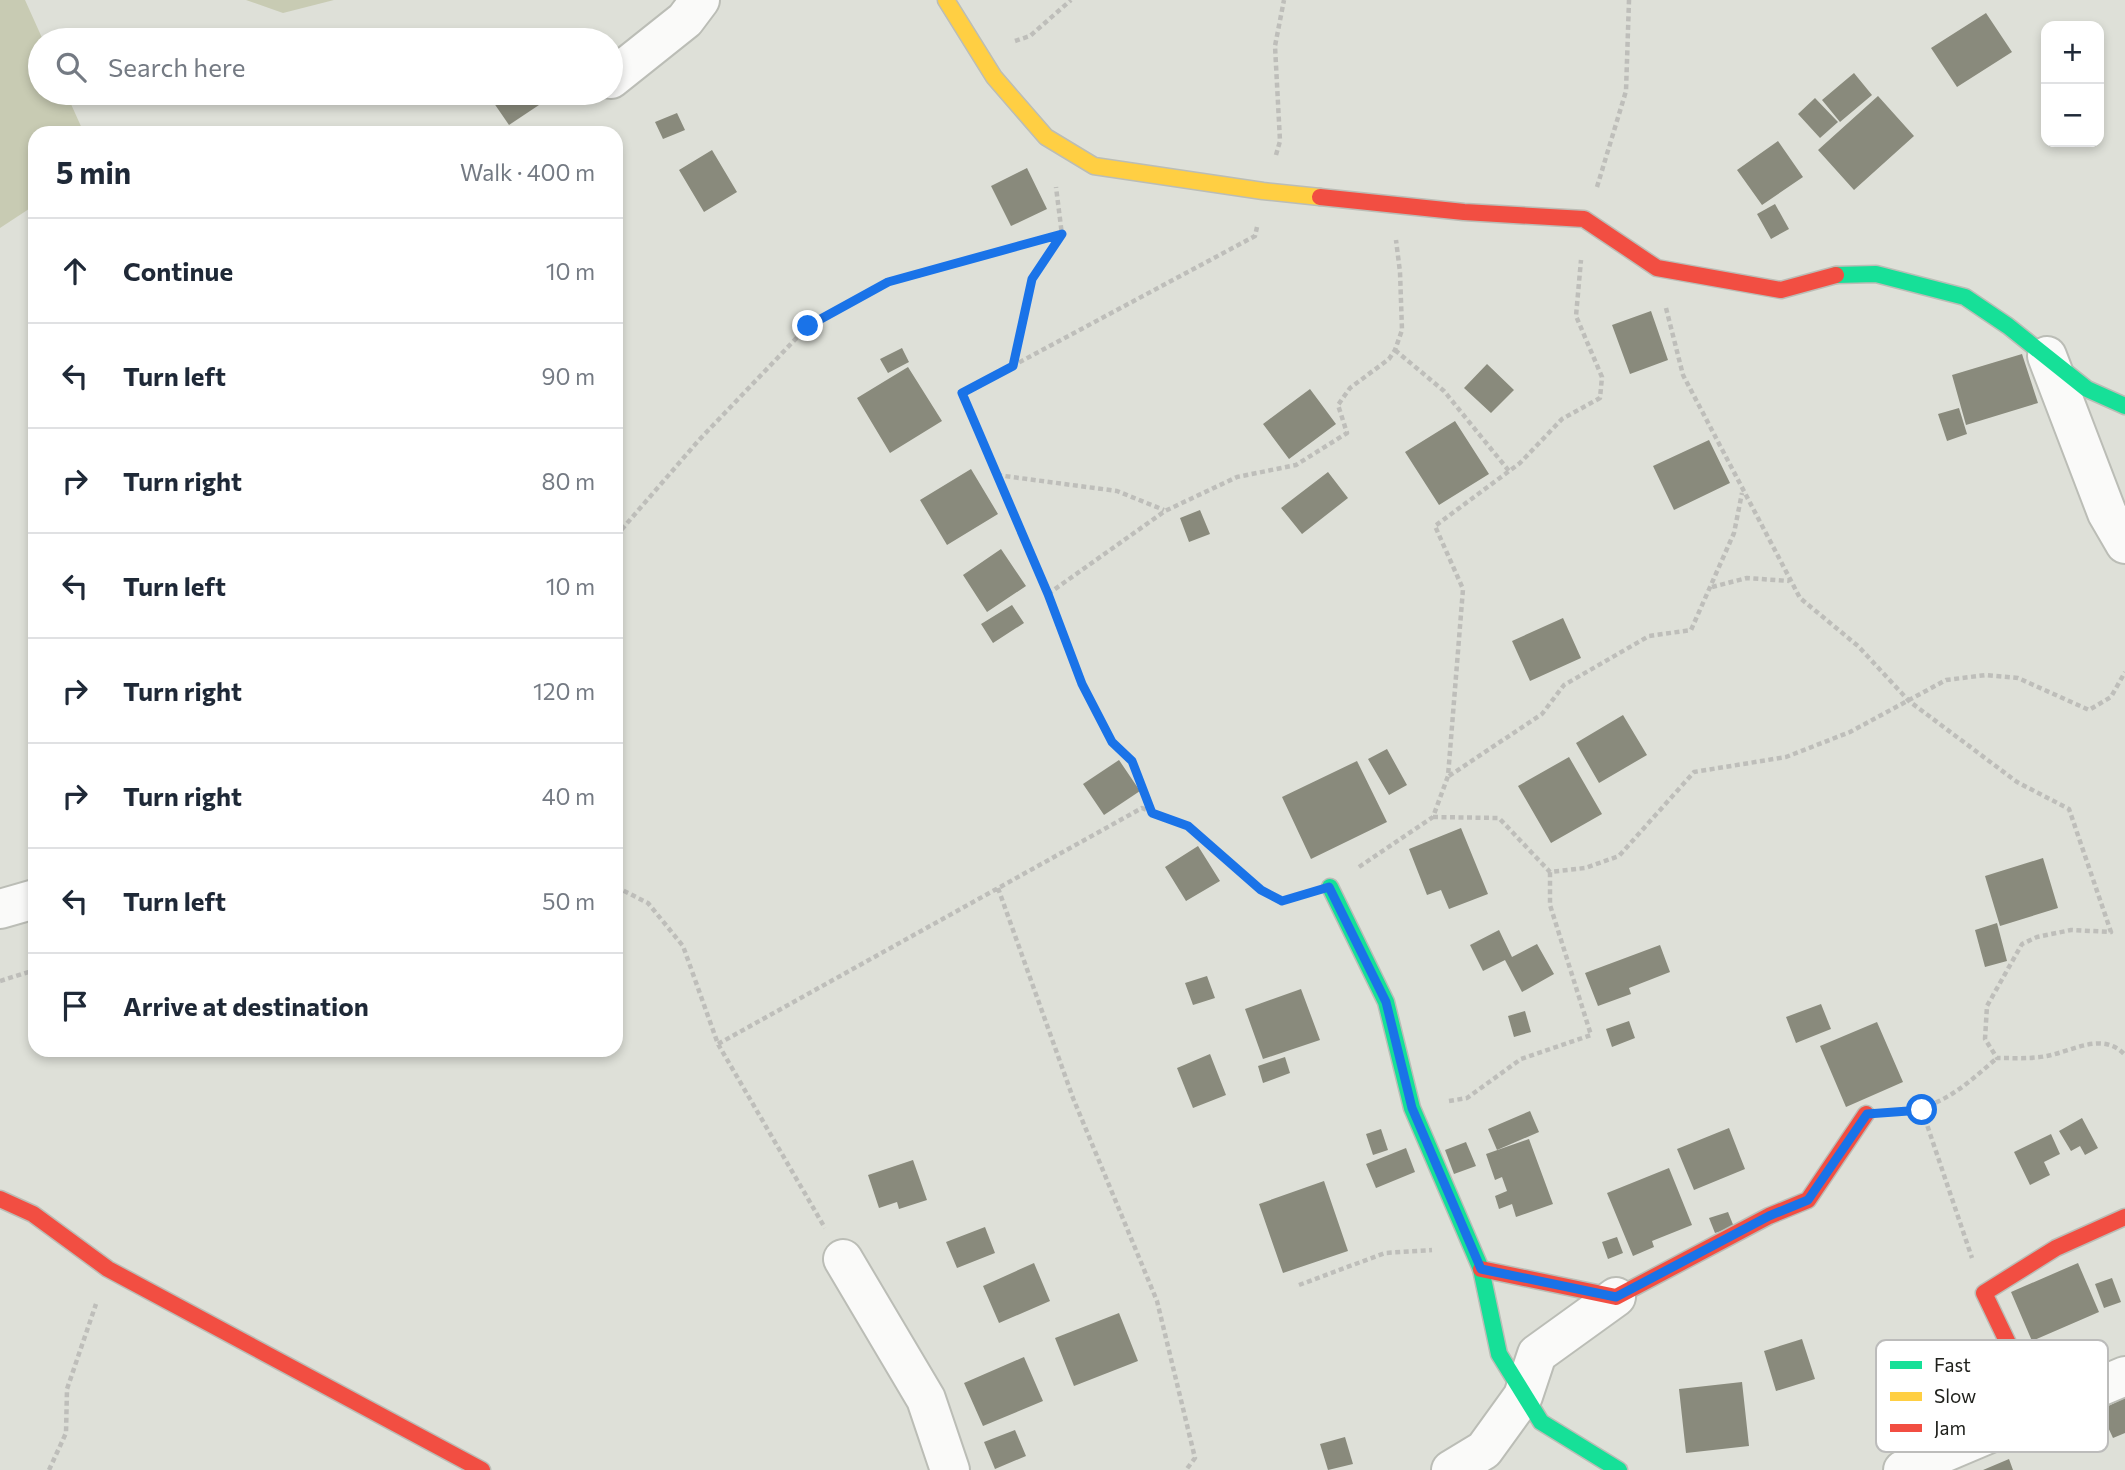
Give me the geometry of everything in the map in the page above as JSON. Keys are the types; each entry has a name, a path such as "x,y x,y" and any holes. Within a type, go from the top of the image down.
{"street":[{"path":"623,69 685,20 700,0"},
{"path":"946,0 994,77 1046,137 1094,166 1263,191 1464,212 1584,219 1657,268 1781,290 1841,273 1876,274 1965,297 2087,388 2125,406"},
{"path":"2047,356 2107,513 2125,544"},
{"path":"1329,887 1386,1002 1412,1108 1481,1269 1499,1354 1541,1422 1619,1470"},
{"path":"0,909 28,901"},
{"path":"1451,1470 1484,1450 1523,1396 1537,1354 1616,1297 1769,1216 1808,1200 1867,1114"},
{"path":"0,1199 33,1214 108,1269 482,1470"},
{"path":"2007,1340 1984,1293 2056,1248 2125,1217"},
{"path":"843,1259 926,1399 950,1470"},
{"path":"1481,1269 1616,1297"},
{"path":"2108,1383 2125,1376"},
{"path":"1903,1470 1946,1452"}],"path":[{"path":"994,77 1011,43 1030,36 1071,0"},
{"path":"1152,813 1132,761 1112,742 1082,684 1048,594 962,393 1255,236 1263,191 1280,141 1275,46 1284,0"},
{"path":"1433,817 1448,776 1463,589 1435,526 1520,463 1562,419 1600,398 1602,377 1576,316 1584,219 1602,175 1626,90 1629,0"},
{"path":"1013,366 1032,279 1062,234 1046,137"},
{"path":"1048,594 1165,511 1237,477 1296,465 1347,433 1338,405 1350,388 1389,359 1402,330 1400,272 1391,204"},
{"path":"623,528 699,440 808,326 888,282 1062,234"},
{"path":"1657,268 1683,374 1800,598 1858,646 1909,701 2017,782 2069,809 2111,932 2071,930 2037,937 2022,944 1987,1006 1986,1039 1997,1058"},
{"path":"1395,350 1444,391 1509,471"},
{"path":"997,475 1117,491 1165,511"},
{"path":"1448,776 1542,714 1564,685 1649,636 1691,630 1734,533 1742,491"},
{"path":"1711,587 1747,578 1790,581"},
{"path":"1550,872 1585,867 1619,856 1694,772 1786,757 1850,732 1946,680 1986,675 2018,678 2089,710 2111,696 2125,672"},
{"path":"718,1044 1142,808 1188,826 1261,890 1282,901 1329,887 1433,817 1499,818 1550,872 1550,905 1591,1035 1521,1059 1467,1098 1412,1108"},
{"path":"998,888 1073,1098 1157,1301 1195,1458 1186,1470"},
{"path":"623,890 648,903 683,946 718,1044 843,1259"},
{"path":"0,981 28,972"},
{"path":"1867,1114 1922,1110 1956,1093 1997,1058 2046,1056 2096,1042 2120,1050 2125,1055"},
{"path":"1922,1110 1984,1293"},
{"path":"1299,1285 1385,1253 1407,1251 1430,1250 1481,1269"},
{"path":"49,1470 66,1433 66,1389 108,1269"}],"green space":[{"path":"0,0 25,0 38,28 28,28 28,105 71,105 81,126 28,126 28,210 0,228"},
{"path":"246,0 334,0 283,13"}],"building":[{"path":"1986,13 2012,52 1957,87 1931,48"},
{"path":"1854,73 1872,95 1840,122 1822,100"},
{"path":"1878,96 1914,136 1854,190 1818,150"},
{"path":"1815,98 1838,122 1820,138 1798,114"},
{"path":"495,105 539,105 509,125"},
{"path":"677,113 685,130 663,139 655,122"},
{"path":"1778,141 1803,177 1762,205 1737,170"},
{"path":"712,150 737,192 704,212 679,170"},
{"path":"1027,168 1047,209 1011,226 991,186"},
{"path":"1775,204 1789,229 1771,239 1757,214"},
{"path":"1651,311 1668,360 1630,374 1612,325"},
{"path":"902,348 909,362 888,373 880,359"},
{"path":"2022,354 2038,403 1966,425 1952,375"},
{"path":"1487,364 1514,390 1491,413 1464,388"},
{"path":"908,367 942,421 890,453 857,398"},
{"path":"1310,389 1336,424 1289,459 1263,424"},
{"path":"1959,408 1967,434 1947,441 1938,414"},
{"path":"1455,421 1489,474 1439,505 1405,452"},
{"path":"1709,440 1730,483 1674,510 1653,466"},
{"path":"971,469 998,514 947,545 920,500"},
{"path":"1328,472 1348,498 1302,534 1281,508"},
{"path":"1200,510 1210,534 1189,542 1180,518"},
{"path":"1001,549 1026,586 987,612 963,575"},
{"path":"1012,605 1024,623 993,643 981,624"},
{"path":"1563,618 1581,658 1530,681 1512,641"},
{"path":"1623,715 1647,755 1599,783 1576,743"},
{"path":"1387,749 1407,785 1389,795 1368,759"},
{"path":"1569,757 1602,814 1551,843 1518,786"},
{"path":"1119,760 1140,791 1104,815 1083,784"},
{"path":"1357,761 1387,822 1311,859 1282,797"},
{"path":"1461,828 1488,894 1449,909 1441,890 1427,895 1409,849"},
{"path":"1198,846 1220,881 1186,901 1165,867"},
{"path":"2043,858 2058,908 2000,926 1985,876"},
{"path":"1997,923 2007,961 1985,967 1975,930"},
{"path":"1499,930 1512,957 1537,944 1554,974 1522,992 1505,960 1483,971 1470,945"},
{"path":"1660,945 1670,972 1629,988 1631,994 1598,1006 1585,973"},
{"path":"1207,976 1215,998 1193,1005 1185,983"},
{"path":"1301,989 1320,1040 1263,1059 1245,1009"},
{"path":"1821,1004 1831,1029 1796,1043 1786,1017"},
{"path":"1525,1011 1531,1032 1514,1037 1508,1016"},
{"path":"1629,1021 1635,1038 1612,1047 1606,1029"},
{"path":"1877,1022 1903,1082 1846,1107 1820,1046"},
{"path":"1210,1054 1226,1095 1193,1108 1177,1068"},
{"path":"1285,1057 1290,1073 1263,1083 1258,1066"},
{"path":"1530,1111 1539,1132 1497,1150 1488,1129"},
{"path":"2082,1118 2098,1148 2085,1155 2080,1146 2071,1151 2059,1131"},
{"path":"1729,1128 1745,1169 1694,1190 1677,1149"},
{"path":"1381,1129 1388,1150 1373,1155 1366,1134"},
{"path":"2051,1134 2060,1154 2044,1162 2050,1175 2030,1185 2014,1152"},
{"path":"1529,1139 1553,1204 1516,1217 1512,1204 1499,1209 1495,1196 1507,1191 1502,1177 1495,1180 1486,1154"},
{"path":"1466,1142 1476,1166 1454,1174 1445,1150"},
{"path":"1406,1148 1415,1172 1376,1188 1366,1164"},
{"path":"913,1160 927,1200 899,1209 897,1202 879,1208 868,1175"},
{"path":"1669,1168 1692,1225 1652,1241 1654,1247 1633,1256 1607,1193"},
{"path":"1324,1181 1348,1251 1283,1273 1259,1204"},
{"path":"1728,1212 1734,1227 1715,1233 1709,1218"},
{"path":"985,1227 995,1253 957,1268 946,1242"},
{"path":"1617,1237 1623,1253 1608,1259 1602,1242"},
{"path":"1034,1263 1050,1301 999,1323 983,1286"},
{"path":"2078,1263 2099,1312 2032,1340 2011,1292"},
{"path":"2112,1278 2121,1302 2104,1308 2095,1284"},
{"path":"1119,1313 1138,1361 1074,1386 1055,1338"},
{"path":"1802,1339 1815,1379 1776,1391 1764,1351"},
{"path":"1024,1357 1043,1401 983,1426 964,1383"},
{"path":"1742,1382 1749,1446 1686,1453 1679,1389"},
{"path":"2125,1398 2125,1433 2113,1438 2108,1427 2108,1406"},
{"path":"1015,1430 1026,1456 995,1469 984,1442"},
{"path":"1345,1437 1353,1464 1328,1470 1320,1444"},
{"path":"2009,1459 2013,1470 1983,1470"}],"traffic: fast":[{"path":"1836,275 1876,274 1965,297 2008,326 2087,389 2125,406"},
{"path":"1330,887 1386,1002 1412,1108 1481,1269 1499,1354 1541,1422 1619,1470"}],"traffic: slow":[{"path":"946,0 994,77 1046,137 1094,166 1320,197"}],"traffic: jam":[{"path":"1320,197 1464,212 1584,219 1657,268 1781,290 1836,275"},
{"path":"1481,1269 1616,1297 1769,1216 1808,1200 1866,1114"},
{"path":"0,1199 33,1214 108,1269 482,1470"},
{"path":"2007,1340 1984,1293 2056,1248 2125,1217"}],"route":[{"path":"808,326 888,282 1062,234 1032,279 1013,366 962,393 1048,594 1082,684 1112,742 1132,761 1152,813 1188,826 1261,890 1282,901 1329,887 1386,1002 1412,1108 1481,1269 1616,1297 1769,1216 1808,1200 1867,1114 1922,1110"}]}
